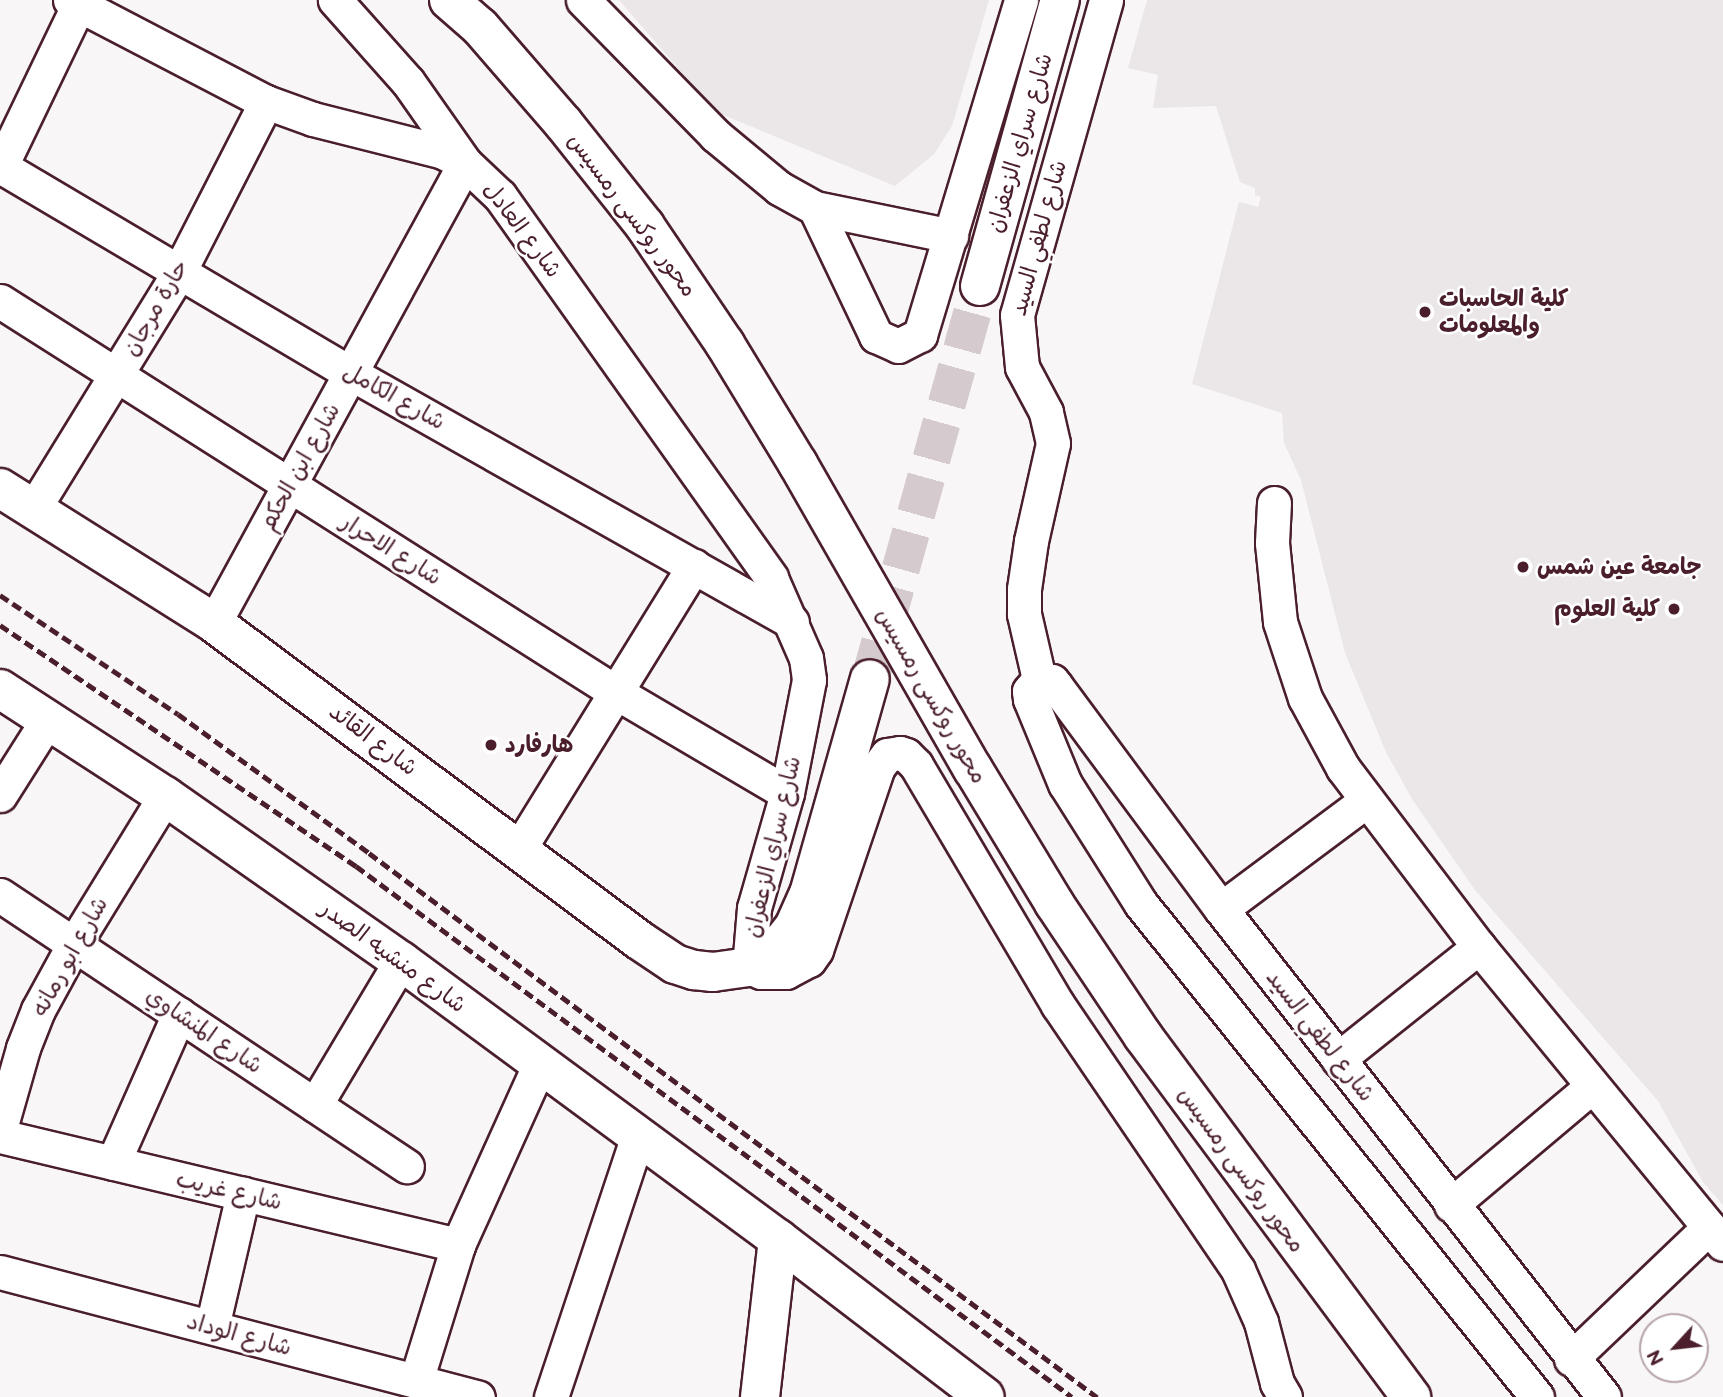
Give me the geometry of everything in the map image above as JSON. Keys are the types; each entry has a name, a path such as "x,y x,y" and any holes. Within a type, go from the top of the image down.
{"main road":[{"name":"محور روكسى رمسيس","path":"449,0 480,27 645,226 725,344 791,453 1054,903 1143,1036 1411,1397"},
{"name":"شارع سراي الزعفران","path":"980,286 1060,0"},
{"name":"شارع القائد","path":"0,488 214,623 675,964 713,972 748,967"},
{"name":"شارع سراي الزعفران","path":"748,967 783,941 803,911 870,679"},
{"name":"شارع منشيه الصدر","path":"0,689 165,796 401,961 778,1239 985,1397"},
{"path":"760,1397 778,1239"}],"street":[{"path":"335,0 408,82 465,163"},
{"path":"583,0 726,144 779,188 815,208 951,236"},
{"path":"815,208 876,336 898,346 920,335 926,323 1021,0"},
{"name":"شارع لطفي السيد","path":"1039,679 1024,614 1024,589 1053,443 1046,412 1022,367 1017,314 1106,0"},
{"path":"0,167 77,2"},
{"name":"شارع العادل","path":"77,2 266,102 313,119 443,152 465,163 500,196 763,567 792,622"},
{"name":"حارة مرجان","path":"34,508 179,272 266,102"},
{"name":"شارع ابن الحكم","path":"214,623 465,163"},
{"name":"شارع الكامل","path":"0,167 352,374 792,622"},
{"name":"شارع الاحرار","path":"0,300 116,377 617,693 787,793"},
{"path":"1274,503 1274,582 1290,661 1323,734 1366,801 1479,947 1591,1087 1716,1235 1571,1359"},
{"path":"519,849 694,566"},
{"name":"شارع سراي الزعفران","path":"748,967 754,908 787,793 809,680 807,658 792,622"},
{"name":"شارع لطفي السيد","path":"1039,679 1052,681 1056,686 1221,909 1571,1359 1604,1397"},
{"name":"شارع لطفي السيد","path":"1039,679 1029,691 1030,699 1065,784 1141,904 1537,1397"},
{"path":"0,795 48,719"},
{"path":"748,967 761,972 786,972 808,960 817,950 878,767 887,755 900,752 906,755 916,765 1064,1014 1238,1270 1261,1322 1277,1383 1285,1397"},
{"name":"شارع ابو رمانه","path":"0,1129 23,1048 38,1010 74,944 165,796"},
{"path":"1221,909 1366,801"},
{"name":"شارع المنشاوي","path":"0,895 407,1166"},
{"path":"1338,1059 1479,947"},
{"path":"315,1105 401,961"},
{"path":"113,1163 180,1014"},
{"path":"416,1381 458,1245 540,1063"},
{"path":"1451,1205 1591,1087"},
{"path":"551,1397 638,1135"},
{"name":"شارع غريب","path":"0,1136 458,1245"},
{"path":"212,1327 243,1194"},
{"name":"شارع الوداد","path":"0,1272 478,1397"}],"shaded area":[{"path":"619,0 989,0 952,126 934,154 895,186 716,112"},
{"name":"جامعة عين شمس","path":"1147,0 1723,0 1723,1205 1703,1182 1658,1101 1475,890 1412,799 1386,752 1345,653 1301,480 1284,443 1282,413 1192,384 1239,202 1258,207 1261,197 1255,195 1255,188 1240,182 1216,106 1153,108 1158,75 1128,68"}],"tunnel":[{"path":"870,679 980,286"}],"railway":[{"path":"0,595 178,714 369,853 1097,1397"},
{"path":"0,625 356,866 1072,1397"}],"place":[{"name":"كلية الحاسبات والمعلومات","path":"1425,312"},
{"name":"جامعة عين شمس","path":"1523,567"},
{"name":"كلية العلوم","path":"1674,609"},
{"name":"هارفارد","path":"491,745"}]}
